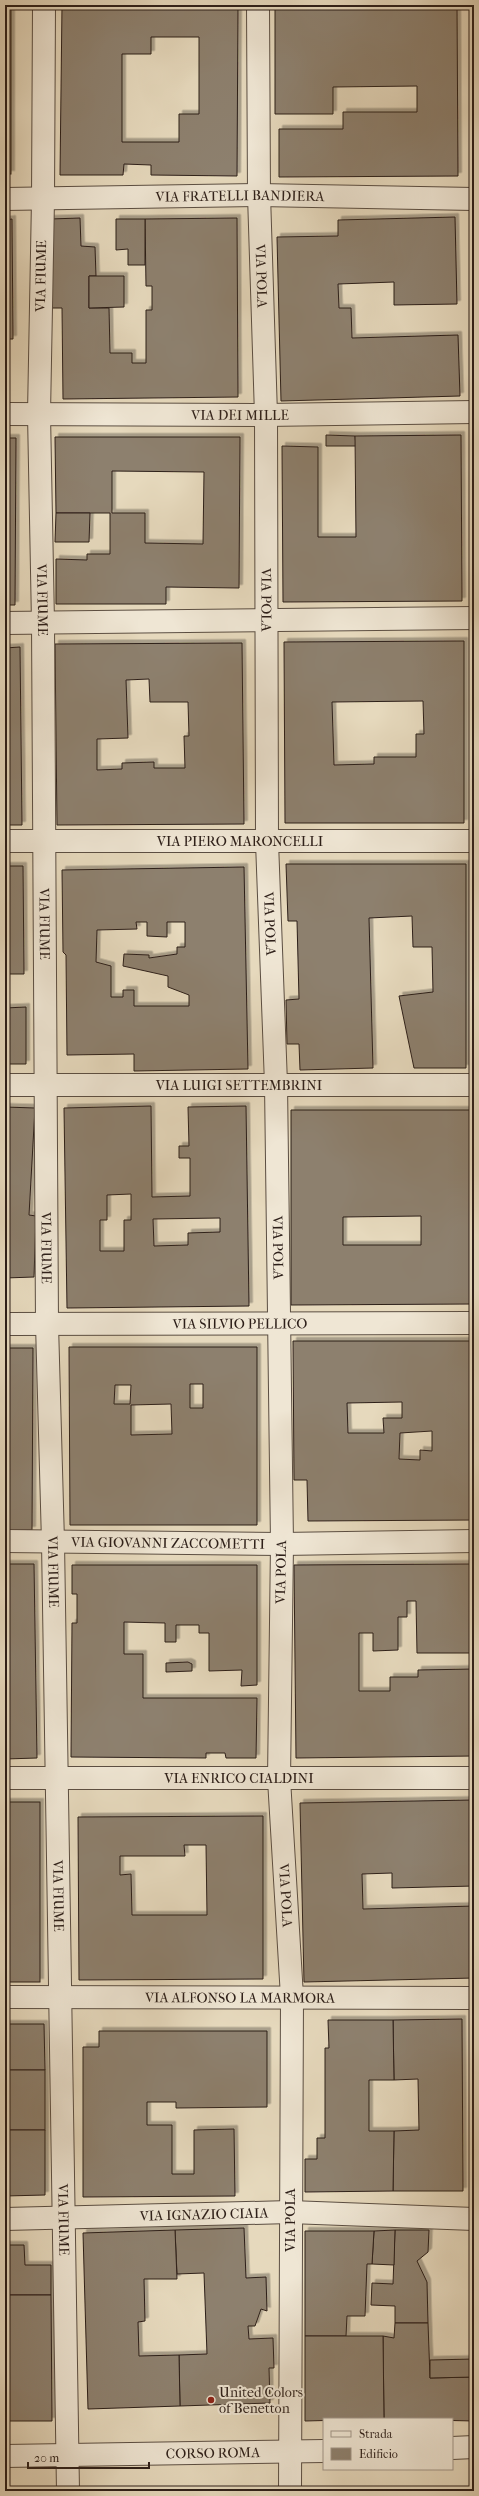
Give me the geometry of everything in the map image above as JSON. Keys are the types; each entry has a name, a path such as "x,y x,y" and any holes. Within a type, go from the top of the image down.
{"street":[{"name":"VIA FIUME","path":"44,5 43,199 39,414 43,623 43,841 47,1324 53,1542 55,1779 64,2216 66,2457 68,2491"},
{"name":"VIA POLA","path":"258,5 259,195 266,415 267,842 276,1084 282,1544 279,1779 292,1997 290,2491"},
{"name":"VIA FRATELLI BANDIERA","path":"5,199 259,195 474,199"},
{"name":"VIA DEI MILLE","path":"5,414 266,415 474,412"},
{"path":"5,623 474,618"},
{"name":"VIA PIERO MARONCELLI","path":"5,841 474,841"},
{"name":"VIA LUIGI SETTEMBRINI","path":"5,1085 474,1085"},
{"name":"VIA SILVIO PELLICO","path":"5,1324 474,1323"},
{"name":"VIA GIOVANNI ZACCOMETTI","path":"5,1541 282,1544 474,1541"},
{"name":"VIA ENRICO CIALDINI","path":"5,1778 474,1778"},
{"name":"VIA ALFONSO LA MARMORA","path":"5,1997 474,1998"},
{"name":"VIA IGNAZIO CIAIA","path":"5,2219 64,2216 290,2212 474,2219"},
{"path":"453,2448 474,2447"},
{"name":"CORSO ROMA","path":"5,2456 66,2457 323,2451"}],"building":[{"path":"5,5 11,5 11,174 5,174"},
{"path":"62,5 238,5 237,176 151,175 151,165 124,164 123,175 60,175","holes":["151,37 199,37 199,114 179,114 179,142 122,142 122,54 151,54"]},
{"path":"275,5 457,5 458,176 279,177 279,129 343,129 343,112 417,112 417,86 333,87 333,114 275,114"},
{"path":"455,217 457,304 394,305 394,282 338,284 339,308 351,308 352,338 458,335 460,396 281,401 277,237 338,236 338,220"},
{"path":"80,218 81,246 95,247 96,276 89,276 89,308 109,308 110,353 132,353 132,363 146,363 146,310 152,310 152,286 146,286 145,219 237,218 238,397 63,399 62,308 51,308 50,219"},
{"path":"12,219 13,339 5,339 5,220"},
{"path":"116,219 145,219 145,265 128,265 128,249 116,250"},
{"path":"89,276 124,276 124,307 89,308"},
{"path":"326,435 355,436 356,446 326,446"},
{"path":"461,435 462,601 283,602 282,446 318,447 318,537 356,537 355,436"},
{"path":"55,437 240,437 239,588 166,587 166,604 56,604 56,559 87,560 87,554 110,554 110,513 56,513","holes":["112,471 204,472 203,544 145,543 145,513 112,513"]},
{"path":"5,438 16,438 15,605 5,605"},
{"path":"56,513 90,513 89,542 55,542"},
{"path":"464,641 464,823 285,823 284,642","holes":["423,701 424,734 416,734 416,757 374,757 374,764 334,765 332,702"]},
{"path":"242,643 244,824 57,825 55,644","holes":["149,679 150,702 188,702 189,736 184,736 185,768 154,768 154,762 122,763 122,769 97,770 97,739 128,738 126,680"]},
{"path":"20,647 22,825 5,825 5,648"},
{"path":"286,864 466,864 466,1068 414,1068 399,996 433,992 432,947 413,947 412,916 369,918 373,1068 300,1070 299,1044 287,1044 286,1000 299,999 297,921 288,921"},
{"path":"5,866 23,866 24,974 5,974"},
{"path":"244,867 248,1069 134,1071 134,1054 67,1055 66,955 63,952 62,870","holes":["136,922 147,922 147,936 167,937 167,922 185,922 185,947 177,947 177,954 149,958 149,955 124,954 123,966 168,976 168,987 189,995 189,1006 134,1006 134,990 123,990 123,997 111,997 111,966 96,962 97,930 137,929"]},
{"path":"26,1007 26,1064 5,1064 5,1008"},
{"path":"151,1106 152,1197 190,1196 190,1158 179,1158 179,1146 189,1146 188,1107 246,1106 249,1306 67,1308 64,1108","holes":["131,1194 131,1220 124,1220 124,1251 100,1251 100,1220 107,1220 107,1195","220,1218 220,1232 188,1233 188,1245 154,1246 153,1219"]},
{"path":"5,1107 35,1108 29,1215 36,1216 34,1277 5,1278"},
{"path":"291,1110 471,1110 472,1304 291,1305","holes":["421,1216 421,1245 343,1245 343,1217"]},
{"path":"293,1341 474,1341 474,1520 308,1521 307,1480 294,1480","holes":["402,1402 402,1418 383,1418 384,1433 348,1433 347,1403","432,1431 432,1451 420,1450 420,1460 399,1459 400,1433"]},
{"path":"69,1347 257,1347 257,1525 70,1525","holes":["190,1384 203,1384 203,1408 190,1408","115,1385 131,1385 130,1404 114,1404","171,1404 172,1434 131,1435 131,1405"]},
{"path":"5,1348 33,1348 32,1530 5,1530"},
{"path":"5,1564 34,1564 37,1758 5,1759"},
{"path":"474,1564 474,1653 417,1653 416,1601 407,1601 407,1617 398,1617 398,1650 373,1651 373,1633 359,1633 359,1691 390,1691 390,1677 418,1677 418,1670 474,1669 474,1756 296,1758 294,1565"},
{"path":"72,1565 257,1565 257,1685 241,1686 242,1670 209,1671 209,1633 199,1633 199,1625 176,1625 176,1642 165,1642 165,1623 124,1622 124,1654 143,1654 143,1698 257,1698 256,1758 226,1758 225,1753 206,1753 206,1758 71,1757 72,1623 77,1623 77,1594 72,1594"},
{"path":"188,1662 192,1664 192,1671 166,1672 166,1663"},
{"path":"474,1800 474,1886 392,1888 392,1873 362,1874 363,1909 474,1906 474,1978 304,1982 300,1803"},
{"path":"5,1802 40,1802 40,1982 5,1982"},
{"path":"263,1816 263,1979 79,1980 78,1817","holes":["184,1845 206,1845 207,1915 132,1915 131,1874 120,1875 120,1856 185,1856"]},
{"path":"462,2019 463,2191 393,2191 394,2131 419,2130 418,2079 394,2080 393,2020"},
{"path":"328,2020 393,2020 394,2080 369,2080 369,2131 394,2131 393,2191 305,2192 305,2159 317,2159 317,2138 325,2138 325,2048 329,2048"},
{"path":"5,2024 44,2024 45,2070 5,2070"},
{"path":"99,2031 267,2031 267,2107 176,2108 176,2102 147,2102 147,2125 172,2125 172,2174 194,2174 194,2130 234,2129 235,2196 83,2197 83,2047 99,2047"},
{"path":"5,2070 45,2070 45,2130 5,2130"},
{"path":"5,2130 45,2130 45,2195 5,2196"},
{"path":"244,2228 246,2278 266,2277 267,2311 261,2309 255,2326 248,2326 249,2339 273,2338 274,2368 269,2368 270,2403 180,2406 179,2355 207,2354 204,2273 177,2274 175,2230"},
{"path":"175,2230 177,2279 144,2279 145,2321 138,2322 139,2356 179,2355 180,2406 88,2409 83,2233"},
{"path":"395,2230 429,2230 428,2252 417,2261 427,2282 428,2323 395,2323 395,2306 371,2305 372,2283 393,2284"},
{"path":"395,2230 394,2265 372,2264 374,2231"},
{"path":"305,2231 374,2231 372,2264 367,2264 365,2316 347,2316 346,2336 305,2336"},
{"path":"5,2245 24,2245 25,2265 51,2265 51,2295 6,2295"},
{"path":"6,2295 51,2295 52,2421 8,2421 8,2418 5,2418"},
{"path":"395,2323 428,2323 430,2378 474,2377 474,2421 453,2421 453,2418 384,2418 383,2336 394,2338"},
{"path":"305,2336 383,2336 384,2418 323,2418 323,2421 305,2421"},
{"path":"474,2359 474,2377 430,2378 430,2360"}],"place":[{"name":"United Colors of Benetton","path":"211,2400"}]}
